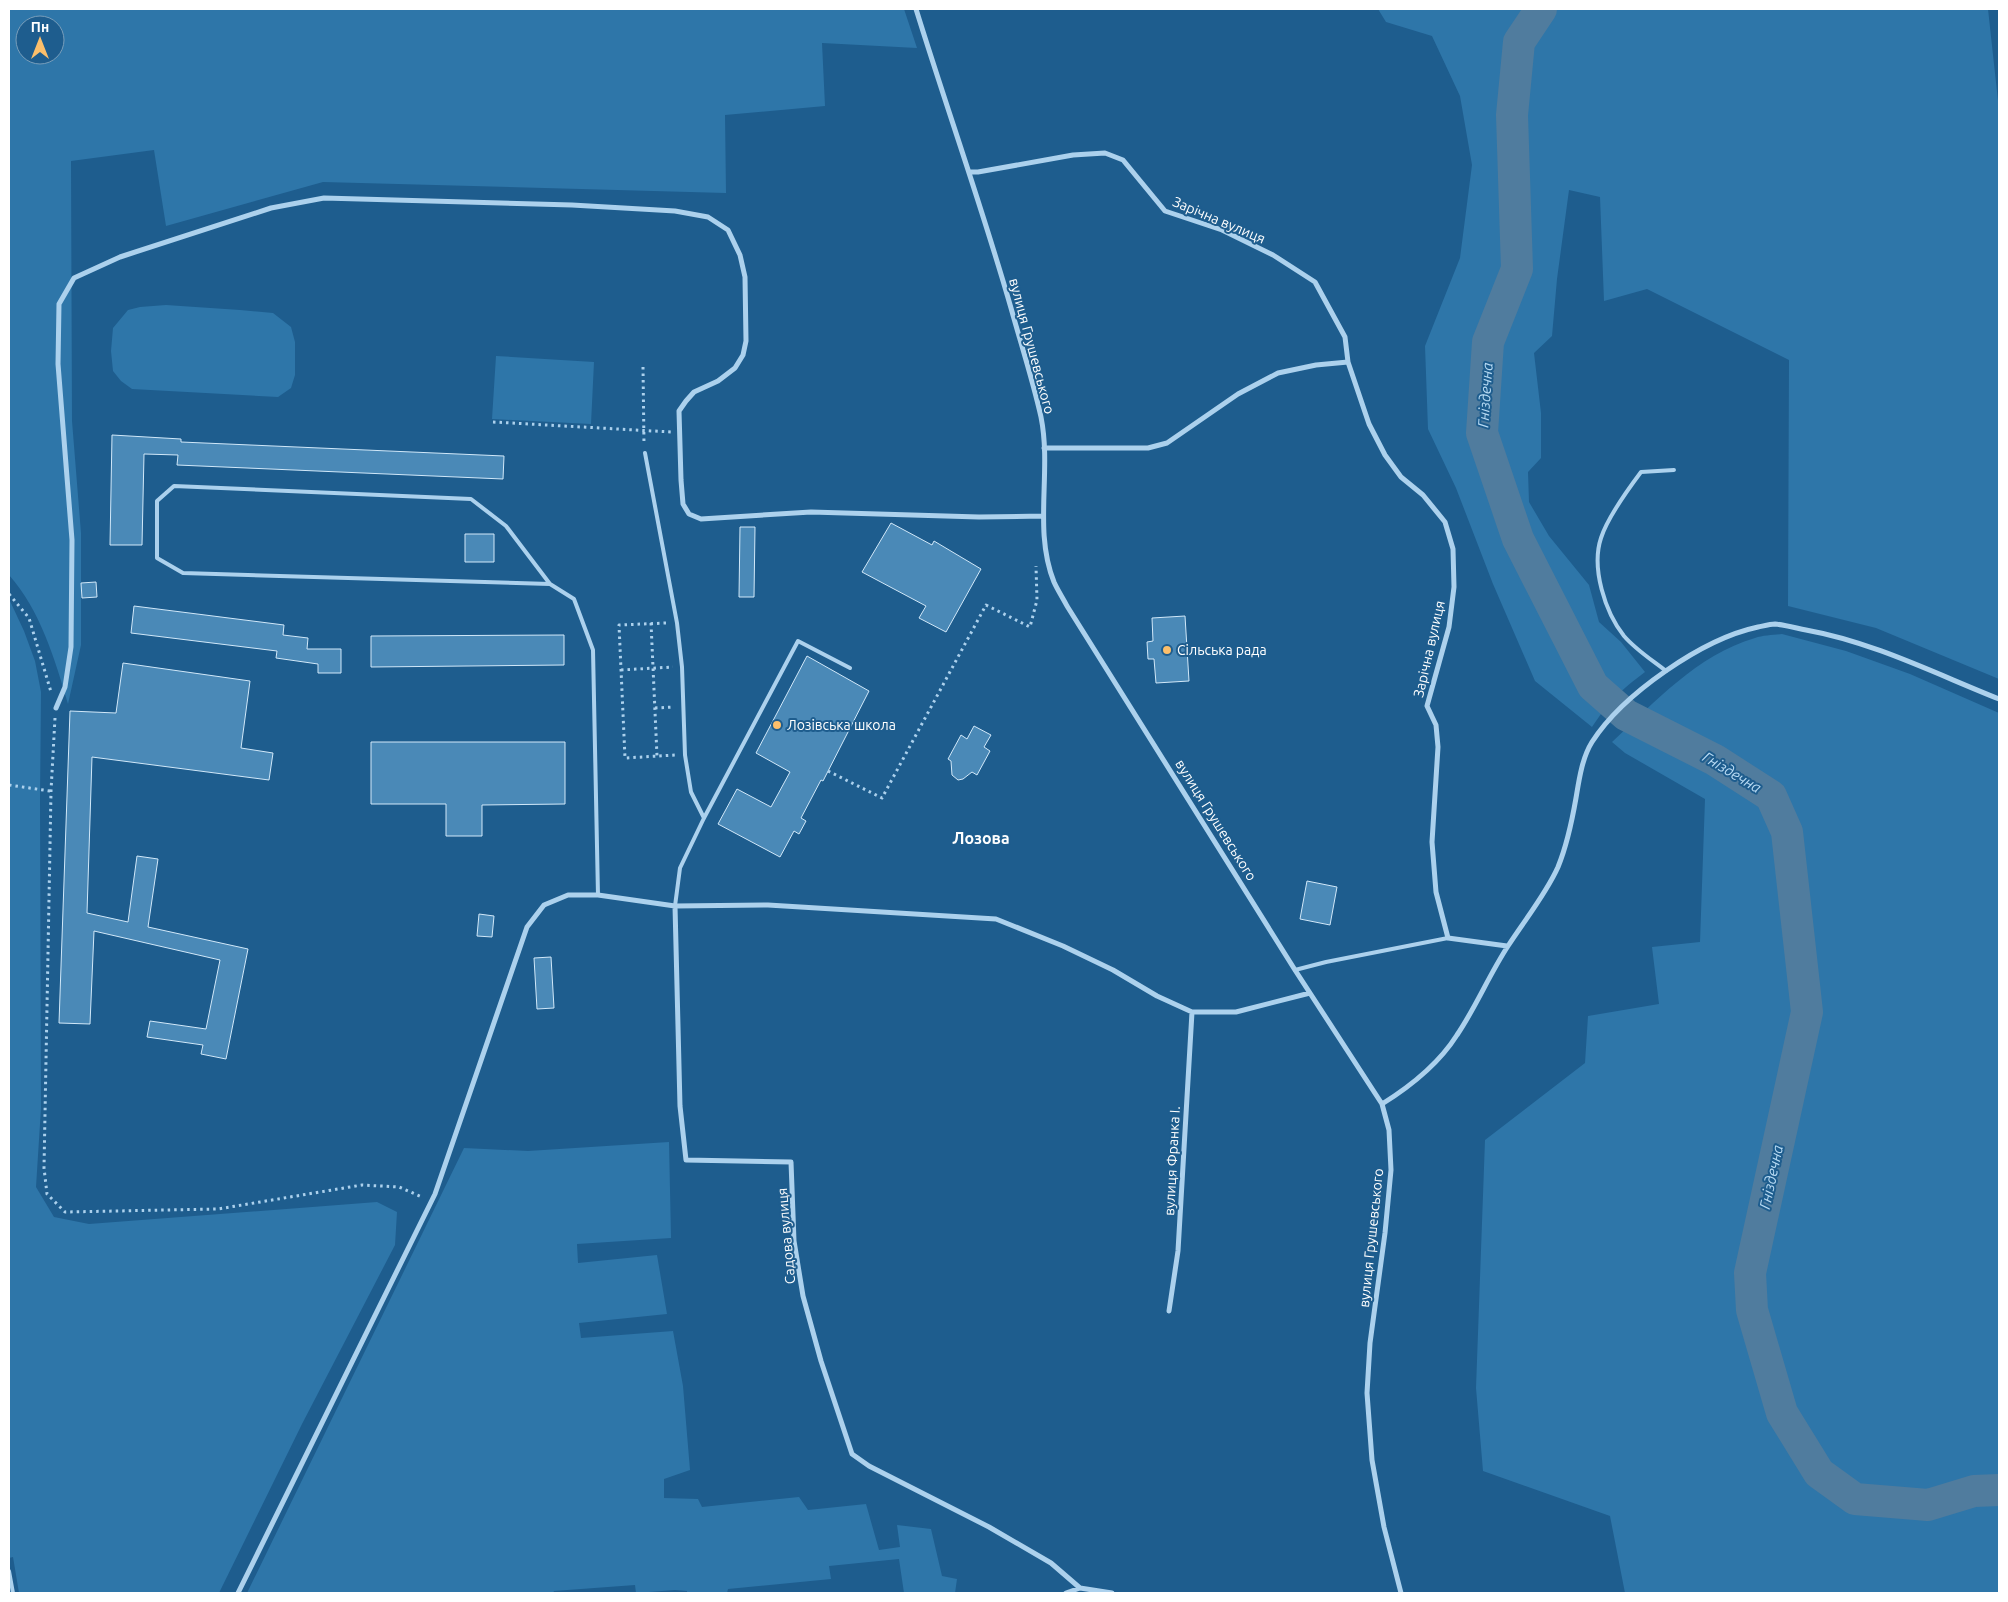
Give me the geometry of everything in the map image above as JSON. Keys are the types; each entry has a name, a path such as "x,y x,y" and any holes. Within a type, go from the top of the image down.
{"street":[{"name":"вулиця Грушевського","path":"916,9 987,226 1041,419 1044,448 1043,516 1046,552 1054,582 1067,606 1295,970 1382,1104 1389,1130 1391,1170 1385,1233 1370,1343 1367,1393 1373,1470 1384,1528 1401,1593"},
{"name":"Зарічна вулиця","path":"969,172 978,172 1073,154 1105,153 1122,160 1165,211 1222,230 1273,255 1316,282 1345,337 1348,362 1369,424 1385,455 1402,477 1423,495 1445,522 1453,549 1454,587 1449,627 1427,706 1436,725 1438,747 1432,842 1436,892 1448,938"},
{"path":"56,708 65,687 71,647 72,540 58,364 59,304 74,278 120,257 271,208 324,198 572,205 675,211 708,217 728,230 740,255 745,277 746,341 743,355 735,368 718,381 694,392 679,411 683,504 689,514 702,519 811,512 979,517 1043,516"},
{"path":"1044,448 1148,448 1167,443 1238,394 1278,373 1316,365 1348,362"},
{"path":"1382,1104 1407,1089 1429,1069 1456,1036 1507,946 1533,909 1558,867 1571,822 1581,772 1591,744 1634,696 1666,671 1707,646 1739,631 1774,624 1816,632 1861,644 1999,699"},
{"path":"238,1593 432,1201 528,927 544,904 568,895 598,895 675,906 768,905 996,919 1063,946 1113,970 1157,996 1192,1012 1236,1012 1310,993"},
{"name":"Садова вулиця","path":"675,906 680,1106 686,1160 791,1162 794,1241 803,1296 821,1361 852,1454 869,1466 1004,1536 1051,1564 1080,1588"},
{"path":"1448,938 1507,946"},
{"name":"вулиця Франка І.","path":"1169,1311 1178,1251 1192,1012"},
{"path":"1066,1593 1080,1588 1112,1593"}],"lane":[{"path":"645,453 677,623 682,667 685,755 691,792 704,818"},
{"path":"1666,671 1626,638 1614,622 1604,599 1599,576 1598,553 1601,537 1641,472 1674,470"},
{"path":"550,584 183,573 157,558 157,501 174,486 471,499 506,526 550,584 574,599 593,650 598,895"},
{"path":"675,906 680,868 704,818 798,641 850,668"},
{"path":"1295,970 1448,938"},
{"path":"9,1571 13,1593"}],"path":[{"path":"644,367 645,453"},
{"path":"493,422 679,432"},
{"path":"828,771 882,798 986,605 1030,627 1038,600 1036,563"},
{"path":"9,594 30,618 56,708 50,791 45,1034 44,1168 47,1194 65,1212 218,1210 362,1185 400,1187 432,1201"},
{"path":"651,623 657,756"},
{"path":"677,623 619,625 625,758 685,755"},
{"path":"621,670 682,667"},
{"path":"655,708 683,707"},
{"path":"9,785 50,791"}],"shaded area":[{"path":"9,9 904,9 917,48 822,43 825,106 725,115 726,193 323,182 166,226 154,150 71,161 72,421 81,533 81,645 68,704 52,653 38,619 9,575"},
{"path":"1378,9 1988,9 1999,110 1999,679 1876,628 1788,606 1789,360 1647,289 1604,301 1600,197 1569,190 1557,279 1552,336 1534,353 1541,413 1541,458 1528,472 1529,502 1549,536 1589,585 1599,622 1621,642 1645,672 1616,696 1592,727 1535,681 1493,584 1456,488 1428,429 1425,346 1460,258 1472,165 1460,96 1432,36 1386,22"},
{"path":"166,305 273,313 291,327 295,342 295,375 291,388 278,397 132,389 121,381 113,371 111,351 113,328 128,310"},
{"path":"496,356 594,362 591,424 492,419"},
{"path":"10,601 35,661 41,692 41,1108 36,1187 54,1217 89,1224 377,1202 397,1212 395,1245 302,1424 219,1593 19,1593 13,1557 9,1558"},
{"path":"1782,634 1846,651 1910,674 1999,713 1999,1593 1625,1593 1610,1516 1483,1471 1476,1388 1485,1140 1585,1063 1588,1016 1659,1004 1652,947 1700,942 1705,799 1625,753 1612,742 1678,681 1714,656 1755,638"},
{"path":"669,1142 671,1238 577,1244 578,1263 657,1255 667,1314 579,1323 581,1338 673,1331 683,1386 690,1470 664,1479 664,1498 698,1499 702,1507 799,1497 808,1510 866,1504 879,1550 900,1547 897,1525 931,1529 942,1576 957,1579 955,1593 904,1593 899,1559 829,1566 831,1579 728,1589 727,1593 687,1593 687,1591 675,1590 636,1593 635,1585 554,1591 553,1593 247,1593 464,1148 528,1151"}],"building":[{"path":"112,435 181,439 181,442 504,456 503,479 177,465 178,455 144,454 142,545 110,545"},
{"path":"891,523 932,545 934,541 981,569 946,632 919,618 926,606 862,572"},
{"path":"740,527 755,527 754,597 739,597"},
{"path":"465,534 494,534 494,562 465,562"},
{"path":"96,582 97,597 82,598 81,583"},
{"path":"134,606 284,625 283,635 308,638 307,649 341,649 341,673 318,673 318,664 276,658 277,651 131,633"},
{"name":"Сільська рада","path":"1185,616 1189,681 1156,683 1154,659 1148,659 1147,642 1153,641 1152,618"},
{"path":"564,635 564,665 371,667 371,636"},
{"path":"807,656 869,691 823,781 821,780 801,818 806,821 799,834 794,831 780,857 718,824 737,789 771,807 790,772 756,753"},
{"path":"123,663 250,681 241,748 273,753 269,780 92,757 87,913 128,922 137,856 158,859 148,927 248,949 226,1059 201,1054 203,1045 147,1037 150,1021 206,1029 220,960 94,931 90,1024 59,1023 70,711 116,713"},
{"path":"974,726 991,735 984,747 990,751 977,775 972,772 963,779 958,780 952,775 951,761 948,759 961,735 967,739"},
{"path":"371,742 565,742 565,804 482,805 482,836 446,836 446,804 371,804"},
{"path":"1307,881 1337,887 1330,925 1300,919"},
{"path":"479,914 494,916 492,937 477,936"},
{"path":"551,957 554,1008 537,1009 534,958"}],"waterway":[{"name":"Гніздечна","path":"1541,9 1519,42 1512,115 1517,269 1488,342 1482,433 1518,539 1593,686 1626,715 1715,760 1771,796 1787,832 1807,1012 1750,1273 1752,1310 1782,1413 1819,1473 1855,1499 1928,1505 1974,1491 1999,1490"}],"place":[{"name":"Сільська рада","path":"1167,650"},
{"name":"Лозівська школа","path":"777,725"}],"district":[{"name":"Лозова","path":"981,838"}]}
